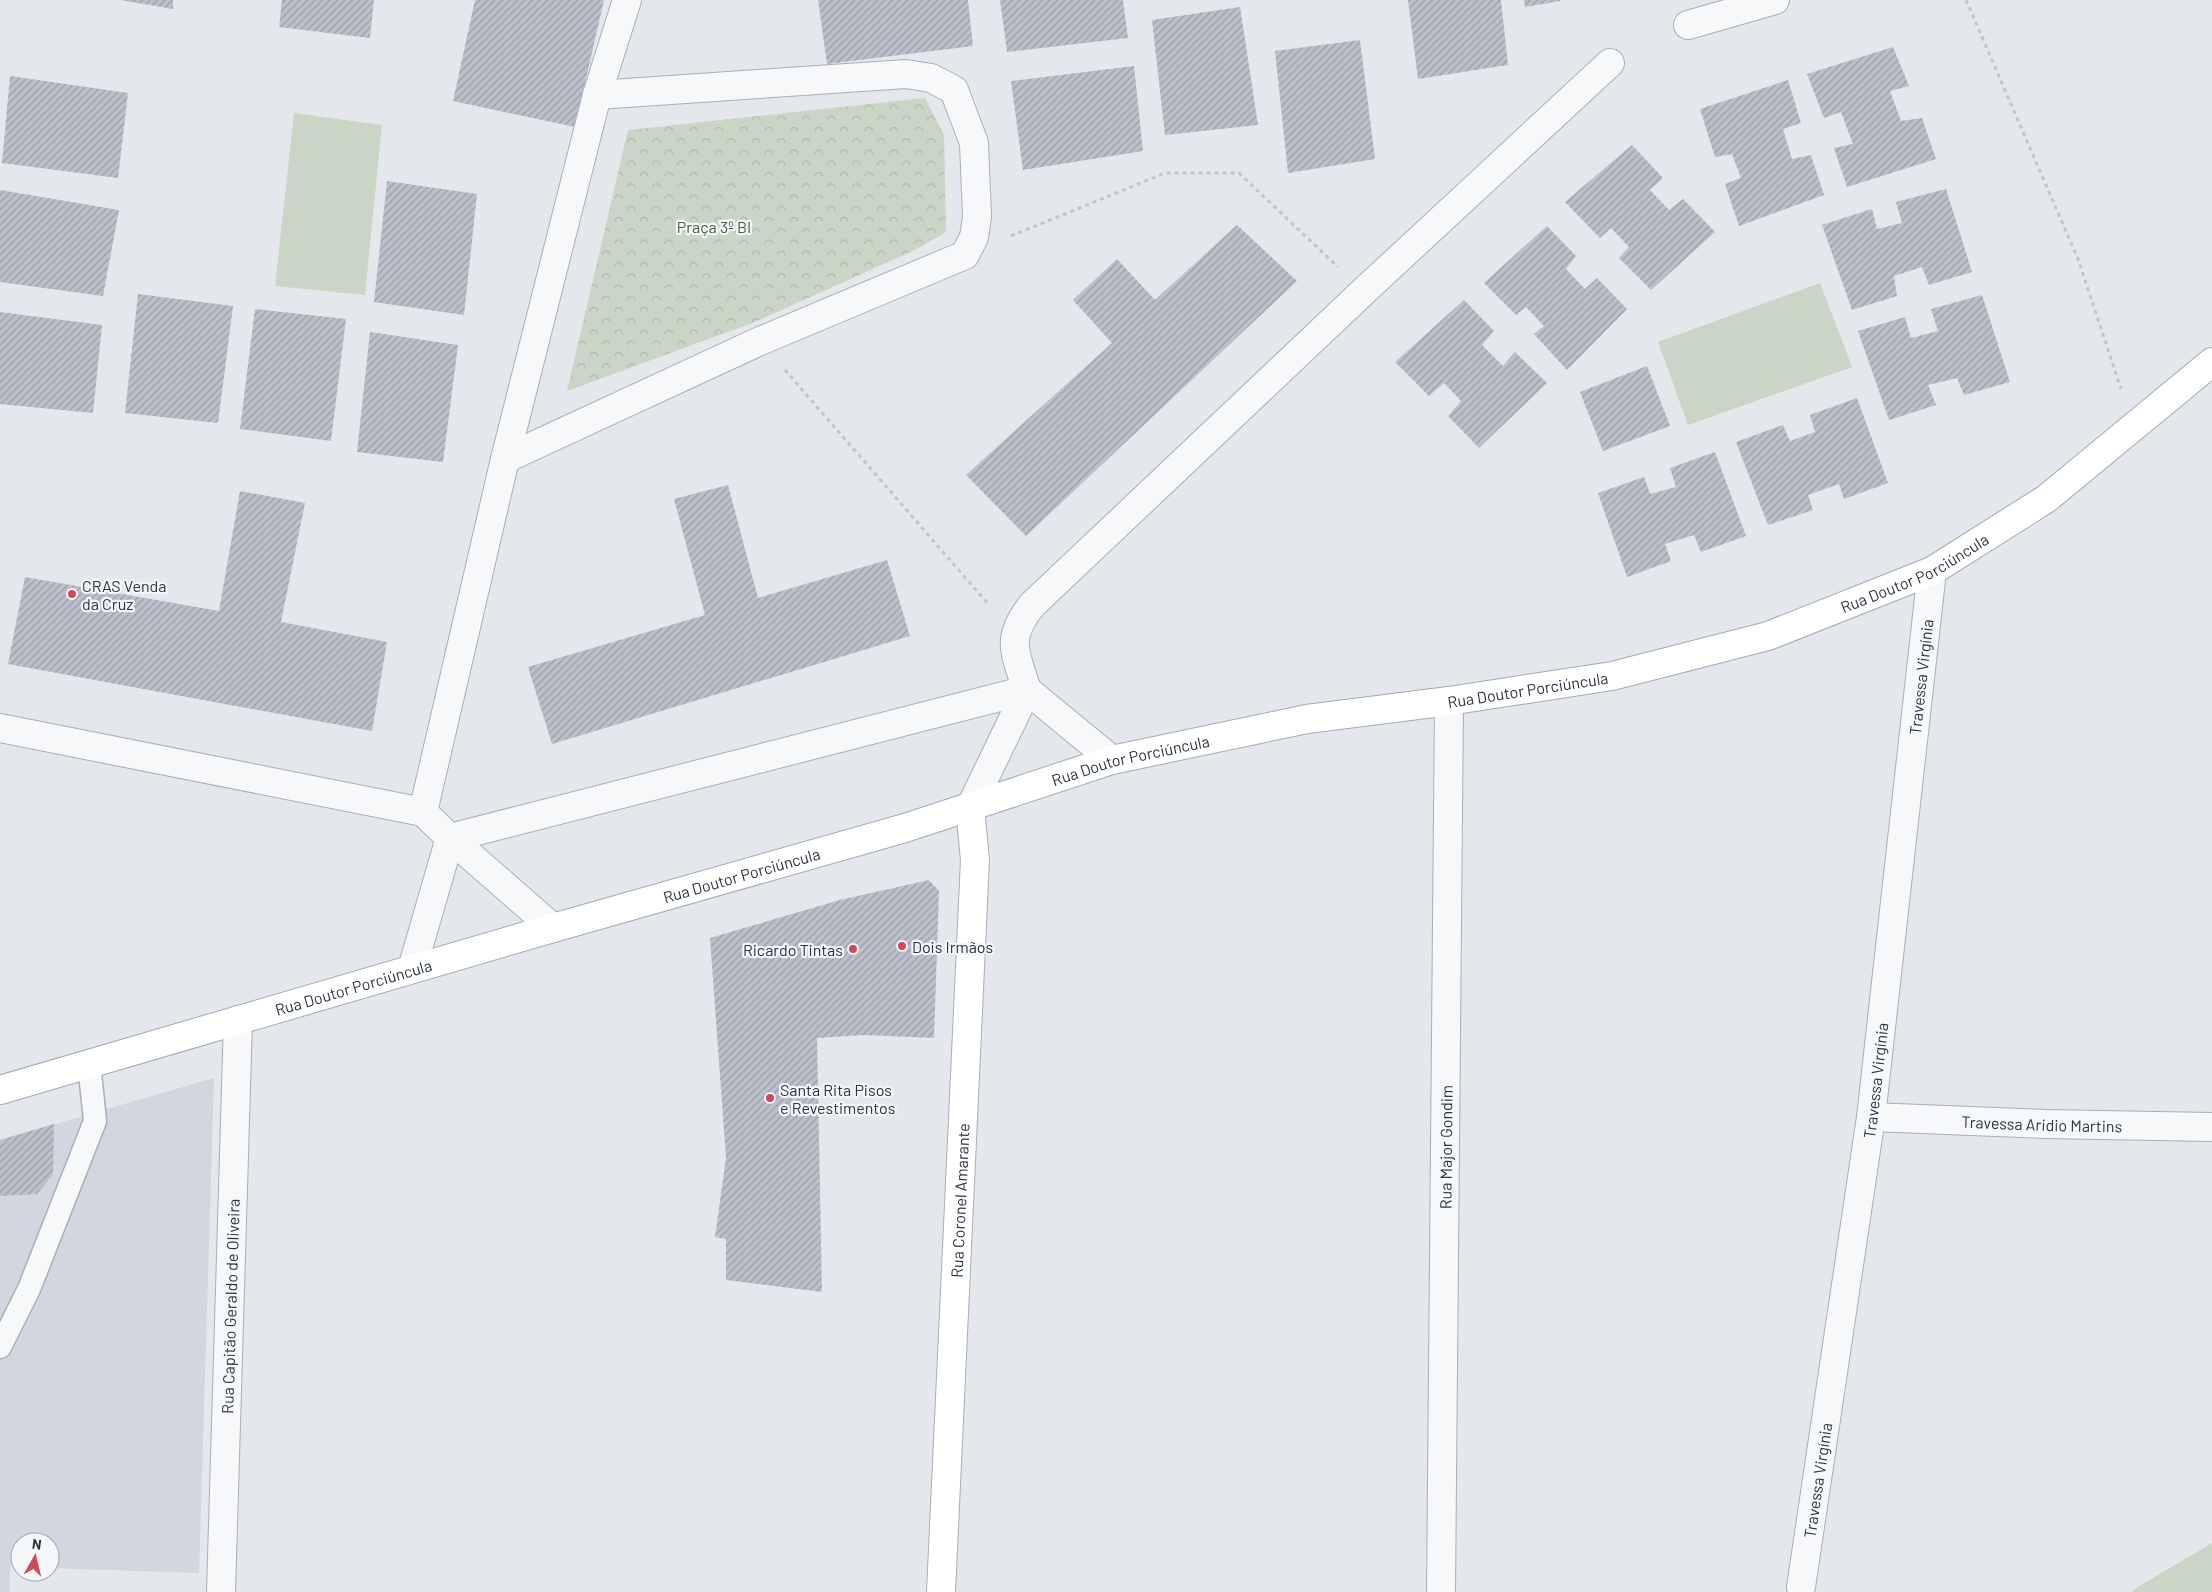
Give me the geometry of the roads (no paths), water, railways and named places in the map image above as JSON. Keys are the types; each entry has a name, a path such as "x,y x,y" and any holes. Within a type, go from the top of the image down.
{"main road":[{"name":"Rua Doutor Porciúncula","path":"0,1090 970,808 1112,760 1306,719 1449,701 1612,676 1768,636 1932,571 2046,500 2212,362"},
{"name":"Rua Coronel Amarante","path":"940,1592 975,860 970,808"}],"street":[{"path":"423,812 505,458 597,95 627,0"},
{"path":"1688,25 1775,0"},
{"path":"1112,760 1027,690 1014,648 1014,635 1021,619 1032,605 1364,291 1610,63"},
{"path":"505,458 760,341 964,255 974,237 977,217 974,143 954,90 931,78 906,74 597,95"},
{"name":"Travessa Virgínia","path":"1801,1586 1871,1117 1932,571"},
{"path":"970,808 1027,690"},
{"path":"450,838 1027,690"},
{"name":"Rua Major Gondim","path":"1441,1592 1449,701"},
{"path":"0,728 423,812 553,928"},
{"path":"412,969 450,838"},
{"name":"Rua Capitão Geraldo de Oliveira","path":"221,1592 238,1020"},
{"name":"Travessa Aridio Martins","path":"1871,1117 2045,1124 2212,1127"}],"lane":[{"path":"0,1348 29,1289 95,1121 88,1063"}],"place":[{"name":"CRAS Venda da Cruz","path":"72,594"},
{"name":"Dois Irmãos","path":"902,946"},
{"name":"Ricardo Tintas","path":"853,949"},
{"name":"Santa Rita Pisos e Revestimentos","path":"770,1098"}],"park label":[{"name":"Praça 3º BI","path":"714,226"}]}
